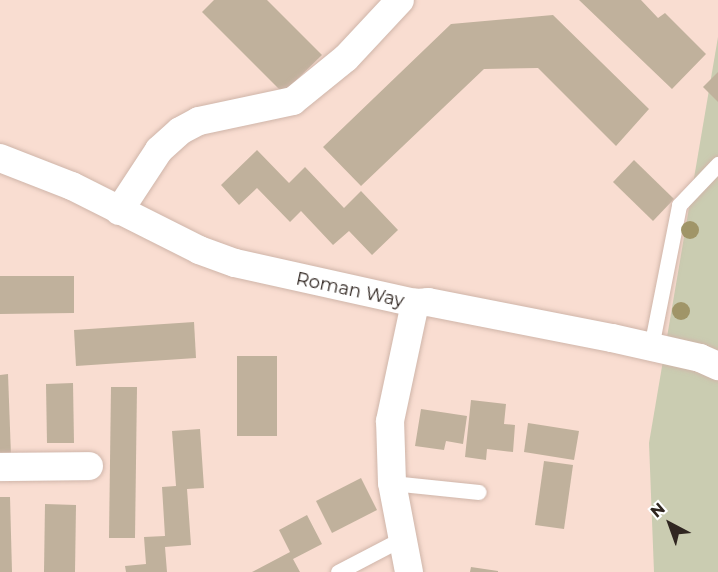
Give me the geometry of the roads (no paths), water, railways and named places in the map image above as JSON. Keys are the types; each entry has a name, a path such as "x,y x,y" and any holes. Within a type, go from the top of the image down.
{"street":[{"path":"119,211 159,150 180,131 199,121 293,101 346,58 400,0"},
{"name":"Roman Way","path":"0,158 72,186 199,250 235,263 415,303 428,302 651,346 718,366"},
{"path":"409,572 401,540 392,483 390,421 415,303"},
{"path":"0,467 89,466"}],"lane":[{"path":"651,346 679,205 718,164"},
{"path":"392,483 479,492"},
{"path":"338,572 401,540"}]}
